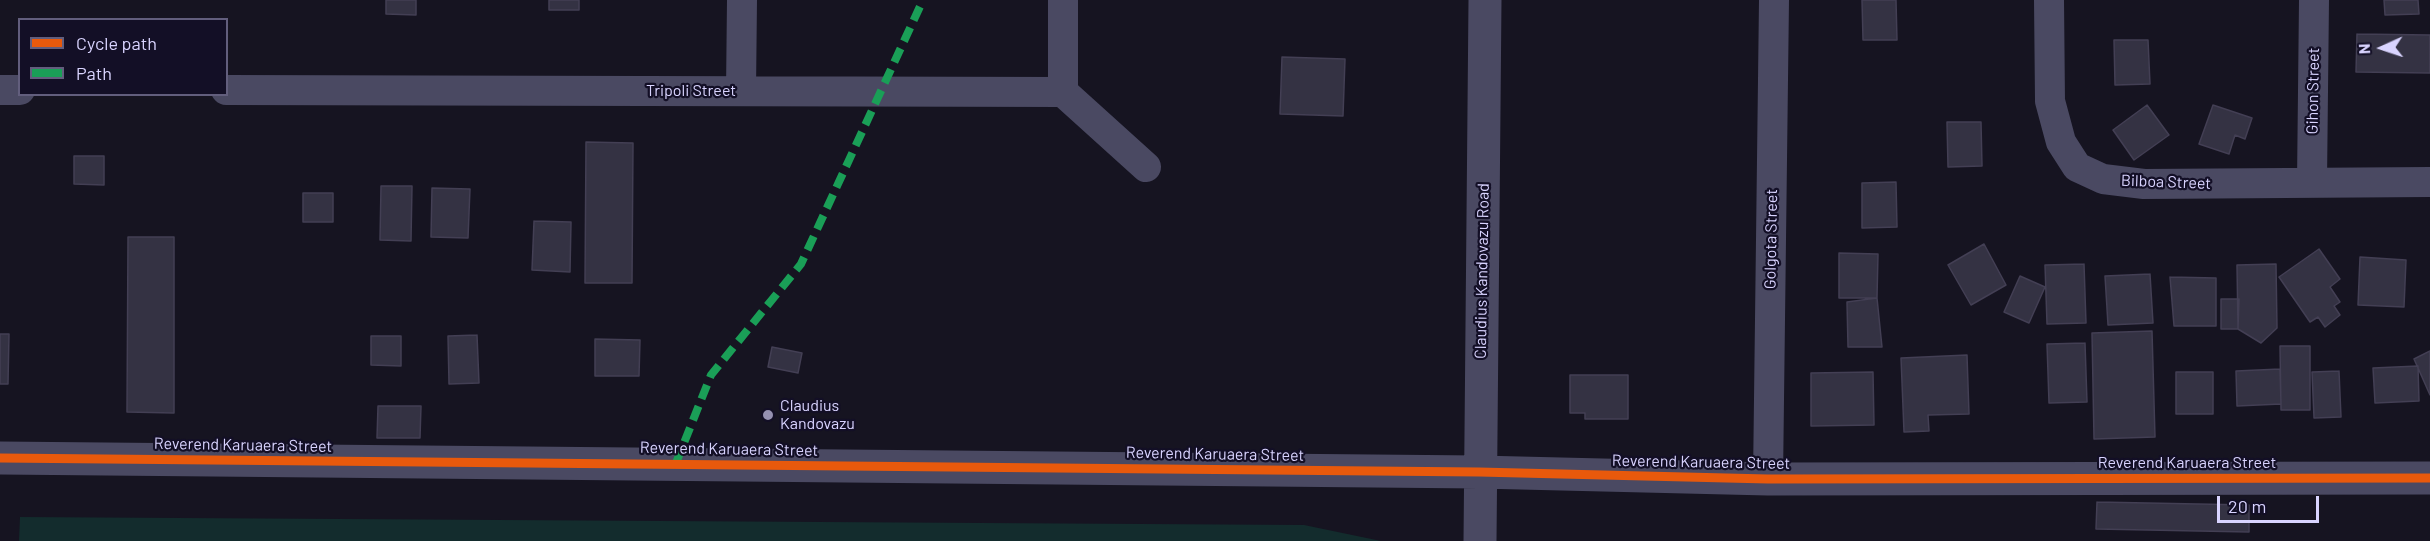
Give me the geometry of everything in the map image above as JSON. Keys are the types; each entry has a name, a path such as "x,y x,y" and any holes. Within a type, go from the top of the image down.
{"street":[{"path":"741,91 742,0"},
{"path":"1063,0 1063,92 1146,167"},
{"name":"Claudius Kandovazu Road","path":"1480,541 1485,0"},
{"name":"Golgota Street","path":"1768,479 1774,0"},
{"name":"Bilboa Street","path":"2049,0 2050,101 2061,142 2077,167 2103,179 2144,184 2430,182"},
{"name":"Gihon Street","path":"2312,182 2314,0"},
{"path":"0,90 18,90"},
{"name":"Tripoli Street","path":"228,90 1063,92"},
{"name":"Reverend Karuaera Street","path":"0,458 1479,472 1768,479 2430,478"}],"green space":[{"path":"20,517 1304,525 1381,541 19,541"}],"building":[{"path":"386,0 416,0 416,15 386,14"},
{"path":"549,0 579,0 579,10 549,10"},
{"path":"1862,0 1896,0 1897,40 1863,40"},
{"path":"2384,0 2418,0 2419,14 2385,15"},
{"path":"2357,34 2430,35 2430,73 2356,72"},
{"path":"2114,40 2148,40 2150,84 2115,85"},
{"path":"1282,57 1345,59 1343,116 1280,114"},
{"path":"2147,105 2169,135 2134,160 2113,130"},
{"path":"2213,105 2252,118 2245,139 2235,135 2229,154 2199,144"},
{"path":"1947,122 1981,122 1982,166 1948,167"},
{"path":"586,142 633,143 632,283 585,283"},
{"path":"74,156 104,156 104,185 74,184"},
{"path":"1896,182 1897,227 1862,228 1862,183"},
{"path":"381,186 412,186 411,241 380,240"},
{"path":"432,188 470,189 468,238 431,237"},
{"path":"303,193 333,193 333,222 303,222"},
{"path":"534,221 571,222 570,272 532,270"},
{"path":"128,237 174,237 174,413 127,412"},
{"path":"1984,244 2006,285 1971,305 1948,265"},
{"path":"2319,249 2340,279 2330,287 2340,302 2334,306 2340,315 2325,327 2318,317 2310,322 2279,277"},
{"path":"1839,253 1878,254 1877,298 1839,298"},
{"path":"2360,257 2406,260 2404,307 2358,305"},
{"path":"2084,264 2086,323 2047,324 2045,265"},
{"path":"2276,264 2277,328 2261,343 2238,329 2237,265"},
{"path":"2150,274 2153,323 2108,325 2105,276"},
{"path":"2020,276 2045,287 2029,323 2004,312"},
{"path":"2170,277 2216,278 2216,326 2174,326"},
{"path":"1877,298 1882,347 1848,347 1847,302"},
{"path":"2221,299 2239,299 2238,329 2221,329"},
{"path":"2152,331 2155,437 2094,439 2092,333"},
{"path":"0,334 9,334 8,384 0,384"},
{"path":"477,335 479,383 449,384 448,336"},
{"path":"371,336 401,336 401,366 371,365"},
{"path":"595,339 640,340 639,376 595,376"},
{"path":"2085,343 2087,402 2049,403 2047,344"},
{"path":"2280,346 2310,346 2310,410 2281,410"},
{"path":"772,347 802,353 798,373 768,367"},
{"path":"2430,351 2430,395 2414,359"},
{"path":"1967,355 1969,414 1928,415 1929,431 1904,432 1901,358"},
{"path":"2418,366 2419,401 2375,403 2373,368"},
{"path":"2280,369 2281,404 2237,406 2236,371"},
{"path":"2339,371 2341,417 2314,418 2312,372"},
{"path":"1873,372 1874,425 1811,426 1811,373"},
{"path":"2176,372 2213,372 2213,414 2176,414"},
{"path":"1570,375 1628,375 1628,419 1585,419 1585,413 1570,413"},
{"path":"378,406 421,406 420,438 377,438"},
{"path":"2097,502 2249,505 2249,532 2096,529"}],"marked path":[{"path":"676,463 711,375 801,264 923,0"}],"cycle path":[{"path":"0,458 1479,472 1768,479 2430,478"}],"place":[{"name":"Claudius Kandovazu","path":"768,415"}]}
